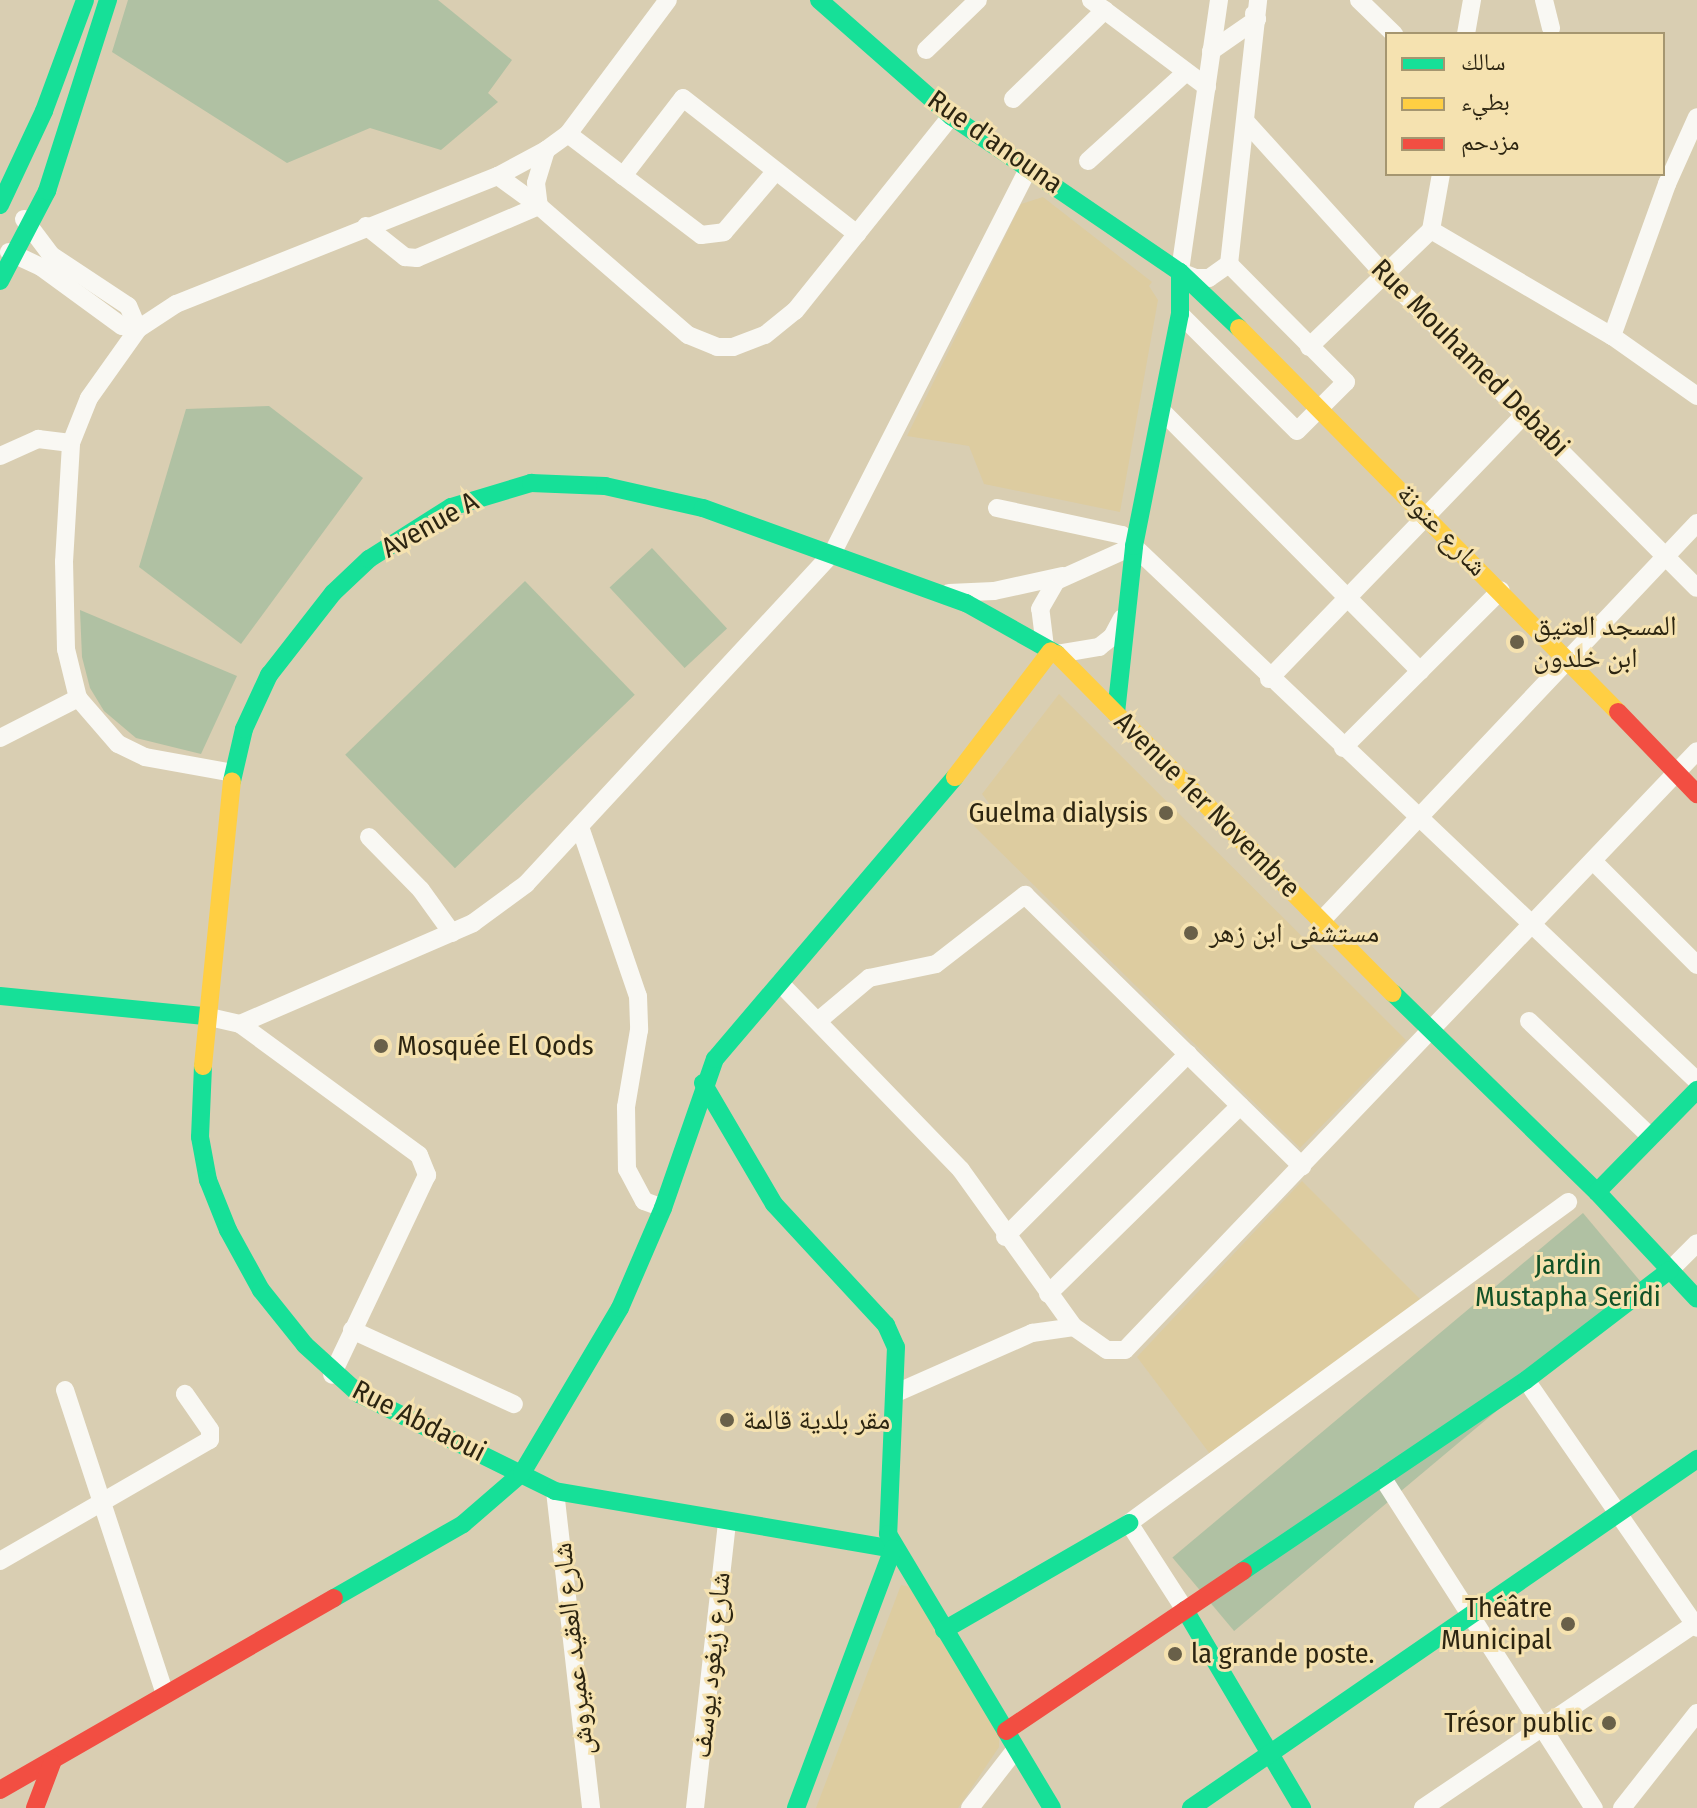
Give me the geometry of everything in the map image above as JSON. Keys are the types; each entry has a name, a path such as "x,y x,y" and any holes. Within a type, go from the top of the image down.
{"main road":[{"path":"0,281 44,111 85,0"},
{"path":"12,228 108,0"},
{"name":"Rue d'anouna","path":"819,0 951,116 1030,166 1180,272"},
{"path":"1116,713 1134,546 1180,314 1180,272"},
{"name":"شارع عنونة","path":"1180,272 1321,406 1697,794"},
{"name":"Avenue A","path":"205,1016 233,773 244,729 269,675 333,593 405,534 478,496 531,483 605,486 703,508 833,552 939,593 1011,625 1051,650"},
{"path":"5,1787 52,1763 165,1694 463,1524 522,1473 620,1308 663,1208 703,1083 715,1059 1000,724 1051,650"},
{"name":"Avenue 1er Novembre","path":"1051,650 1431,1032 1597,1192 1697,1299"},
{"path":"0,996 205,1016"},
{"name":"Rue Abdaoui","path":"205,1016 200,1123 208,1180 261,1290 332,1375 359,1394 555,1491 727,1523 893,1549"},
{"path":"703,1083 774,1204 886,1325 896,1347 896,1393 886,1516 893,1549 1052,1808"},
{"path":"1597,1192 1697,1090"},
{"path":"1006,1731 1526,1380 1670,1270"},
{"path":"1191,1808 1697,1459"},
{"path":"944,1630 1129,1523"},
{"path":"796,1808 893,1549"},
{"path":"1185,1610 1302,1808"},
{"path":"5,1787 42,1805 52,1763"}],"street":[{"path":"233,773 145,757 118,744 78,698 63,617 71,443 89,398 116,355 138,329 176,304 498,176 546,150 568,134 668,0"},
{"path":"926,50 978,0"},
{"path":"1219,0 1180,272 1209,278 1229,264 1247,123 1257,9"},
{"path":"1248,0 1257,9"},
{"path":"1359,0 1392,32"},
{"path":"1466,32 1472,0"},
{"path":"1544,0 1551,28"},
{"path":"1013,99 1098,5 1207,87"},
{"path":"1211,51 1257,9"},
{"path":"1088,161 1186,72"},
{"path":"623,176 683,98 857,234"},
{"path":"498,176 539,206 688,335 717,347 746,345 780,324 951,116"},
{"path":"1612,336 1667,184 1697,117"},
{"name":"Rue Mouhamed Debabi","path":"1247,123 1384,274 1697,588"},
{"path":"568,134 701,235 712,236 733,224 775,172"},
{"path":"539,206 536,183 546,150"},
{"path":"240,1024 452,933 516,892 580,827 833,552 1030,166"},
{"path":"1309,347 1431,230 1441,176"},
{"path":"366,226 405,257 417,258 539,206"},
{"path":"12,228 122,313 176,304"},
{"path":"12,228 51,255 138,329"},
{"path":"1431,230 1612,336 1697,396"},
{"path":"1180,314 1297,431 1346,382 1229,264"},
{"path":"116,355 122,313"},
{"path":"1161,410 1420,671"},
{"path":"1269,679 1525,414"},
{"path":"0,456 38,439 71,443"},
{"path":"997,508 1112,530 1134,546 1269,679 1697,1081"},
{"path":"1322,920 1566,657 1697,523"},
{"path":"939,593 994,591 1064,575 1134,546"},
{"path":"1064,575 1049,590 1040,609 1051,650 1099,647 1118,628 1126,606"},
{"path":"1343,748 1501,590"},
{"path":"0,738 78,698"},
{"path":"780,983 961,1170 1005,1237 1074,1327 1107,1350 1125,1350 1697,751"},
{"path":"580,827 638,996 639,1030 626,1107 627,1169 644,1201 663,1208"},
{"path":"369,837 421,890 452,933"},
{"path":"1593,861 1697,965"},
{"path":"818,1021 869,978 936,964 1025,895 1302,1166"},
{"path":"205,1016 240,1024 419,1155 427,1175 332,1375"},
{"path":"1529,1021 1651,1137"},
{"path":"1005,1237 1188,1054"},
{"path":"1048,1294 1240,1106"},
{"path":"1185,1610 1129,1523 1568,1202"},
{"path":"1670,1270 1697,1243"},
{"path":"896,1393 1032,1333 1074,1327"},
{"path":"352,1330 514,1404"},
{"path":"1423,1808 1538,1727 1696,1626 1526,1380"},
{"path":"65,1390 165,1694"},
{"path":"0,1561 210,1440 210,1430 185,1394"},
{"path":"1382,1477 1538,1727 1594,1808"},
{"name":"شارع العقيد عميروش","path":"555,1491 591,1808"},
{"name":"شارع زيغود يوسف","path":"695,1808 727,1523"},
{"path":"1622,1808 1697,1713"},
{"path":"970,1808 1016,1749"}],"shaded area":[{"path":"1043,197 1152,282 1149,286 1158,300 1120,512 984,484 969,446 907,436 1021,204"},
{"name":"مستشفى ابن زهر","path":"1059,694 1406,1040 1300,1148 974,826 991,806 982,794"},
{"path":"1302,1181 1423,1302 1210,1454 1137,1357"},
{"path":"901,1585 911,1587 999,1729 999,1747 958,1808 816,1808"}],"green space":[{"path":"128,0 438,0 512,60 488,93 498,102 441,150 370,128 287,163 112,52"},
{"path":"269,406 363,478 241,644 139,567 186,409"},
{"path":"652,548 727,628 685,668 610,588"},
{"path":"525,581 635,695 455,868 345,755"},
{"path":"80,610 237,676 201,754 136,738 104,711 90,688 82,657"},
{"name":"Jardin Mustapha Seridi","path":"1583,1213 1645,1287 1234,1631 1172,1558"}],"traffic: fast":[{"path":"0,205 44,111 85,0"},
{"path":"0,281 47,191 108,0"},
{"path":"819,0 951,116 1180,272 1239,328"},
{"path":"1116,713 1134,546 1180,314 1180,272"},
{"path":"232,781 244,729 269,675 333,593 369,559 451,507 531,483 605,486 703,508 966,603 1057,654"},
{"path":"334,1598 463,1524 522,1473 620,1308 663,1208 715,1059 955,777"},
{"path":"1393,993 1597,1192 1697,1299"},
{"path":"0,996 205,1016"},
{"path":"203,1066 200,1137 208,1180 228,1230 261,1290 305,1345 359,1394 555,1491 893,1549"},
{"path":"703,1083 774,1204 886,1325 896,1347 888,1534 1052,1808"},
{"path":"1597,1192 1697,1090"},
{"path":"1243,1571 1526,1380 1670,1270"},
{"path":"1191,1808 1697,1459"},
{"path":"944,1630 1129,1523"},
{"path":"796,1808 893,1549"},
{"path":"1185,1610 1302,1808"}],"traffic: slow":[{"path":"1239,328 1618,712"},
{"path":"955,777 1051,651"},
{"path":"1057,654 1393,993"},
{"path":"203,1066 232,781"}],"traffic: jam":[{"path":"1618,712 1697,794"},
{"path":"1006,1731 1243,1571"},
{"path":"0,1790 334,1598"},
{"path":"35,1808 52,1763"}],"place":[{"name":"المسجد العتيق ابن خلدون","path":"1517,642"},
{"name":"Guelma dialysis","path":"1166,813"},
{"name":"مستشفى ابن زهر","path":"1191,933"},
{"name":"Mosquée El Qods","path":"381,1046"},
{"name":"مقر بلدية قالمة","path":"727,1420"},
{"name":"Théâtre Municipal","path":"1568,1624"},
{"name":"la grande poste.","path":"1175,1654"},
{"name":"Trésor public","path":"1609,1723"}]}
